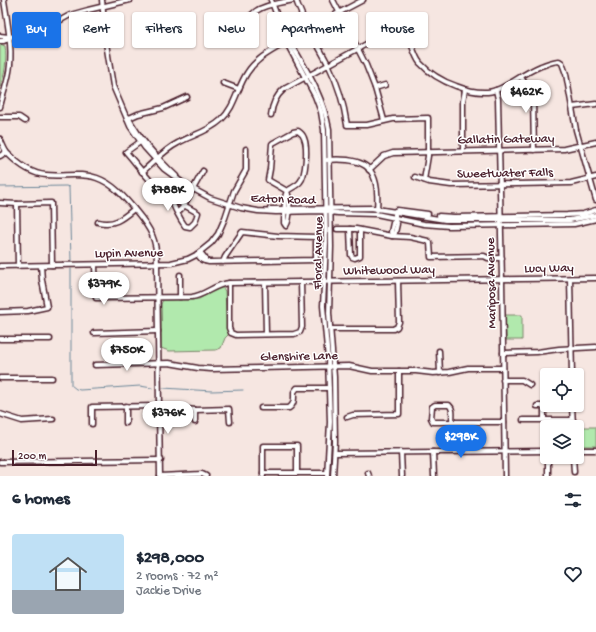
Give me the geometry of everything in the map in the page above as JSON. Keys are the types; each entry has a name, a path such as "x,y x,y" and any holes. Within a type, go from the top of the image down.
{"street":[{"path":"0,107 8,81 10,65 9,37 4,0"},
{"path":"102,0 104,6 106,43 113,86 127,118 140,142 156,159 172,175 194,189"},
{"path":"0,36 9,37 30,34 50,26 70,15 130,0"},
{"path":"255,12 271,2 294,0 300,12"},
{"path":"333,0 338,12"},
{"path":"340,12 363,0"},
{"name":"Floral Avenue","path":"271,2 275,12"},
{"path":"271,115 272,108 280,92 288,86 383,36 397,31 406,32 421,63 434,76 465,90 481,93 507,86 541,66 559,61 562,63 566,74 580,146 596,200"},
{"path":"0,41 4,41 9,37"},
{"path":"142,172 172,146 209,129 222,120 232,106 239,89 254,63 277,48"},
{"name":"Floral Avenue","path":"294,48 320,96 328,129 329,309 334,367 333,476"},
{"path":"318,48 328,66 339,93 347,125 367,125 384,120 428,118 428,151 424,180"},
{"path":"358,49 375,88 384,120"},
{"path":"521,77 533,99 534,150"},
{"path":"223,83 239,89"},
{"path":"375,88 385,85"},
{"path":"463,151 462,101 465,90"},
{"name":"Mariposa Avenue","path":"496,90 498,99 502,258 505,476"},
{"path":"127,118 157,110 187,98"},
{"path":"572,107 596,104"},
{"path":"0,117 19,118 25,121"},
{"path":"127,118 141,140 156,159"},
{"path":"286,236 286,226 284,223 289,197 287,191 268,180 272,144 273,142 293,132 298,131 306,144 305,174 301,182 287,191"},
{"path":"0,139 6,152 28,170 45,175 82,174 98,178 112,186 148,226 154,237 157,250 161,460 160,476 202,474 206,476"},
{"path":"140,142 126,152 142,172 159,189 171,198 198,213 195,222 190,227 185,226 174,207 171,198"},
{"name":"Gallatin Gateway","path":"369,170 380,159 388,154 428,151 564,149 596,142"},
{"name":"Lupin Avenue","path":"0,266 157,264 179,262 198,253 211,243 218,234 234,192 246,170 246,149"},
{"path":"0,156 6,152"},
{"path":"327,160 353,160 369,170 377,183 376,214"},
{"path":"178,212 194,189 203,172"},
{"name":"Sweetwater Falls","path":"415,177 451,185 571,183 596,177"},
{"name":"Eaton Road","path":"194,189 229,204 258,211 377,209 445,220 573,215 596,210"},
{"path":"0,203 51,204 52,265"},
{"path":"17,204 18,266"},
{"path":"98,222 107,224 117,222 134,209"},
{"name":"Floral Avenue","path":"327,474 330,432 329,367 324,314 324,282 328,210"},
{"name":"Eaton Road","path":"328,210 338,213 376,214 395,220 449,226 574,224 596,219"},
{"path":"392,235 391,232 395,220 395,211"},
{"name":"Eaton Road","path":"501,218 570,220 596,215"},
{"path":"337,229 360,230 428,241 430,243 431,257 484,256 488,258 502,258"},
{"path":"350,229 351,255 355,258 360,256 360,230"},
{"path":"198,253 202,260 209,262 223,262 316,260 316,236 286,236 242,232 223,262"},
{"name":"Whitewood Way","path":"95,265 96,298 197,296 218,285 229,283 502,280"},
{"path":"0,312 28,311 47,307 41,266"},
{"path":"180,275 180,297"},
{"path":"570,278 572,368"},
{"name":"Lucy Way","path":"502,280 596,278"},
{"path":"330,329 393,329 397,327 398,281"},
{"path":"229,283 230,328 231,333 236,335 300,332 302,327 301,282"},
{"path":"265,283 266,334"},
{"path":"94,332 158,331"},
{"path":"0,339 50,339"},
{"path":"503,353 596,347"},
{"path":"439,351 440,373"},
{"name":"Glenshire Lane","path":"95,365 159,363 204,369 354,366 372,371 440,373 468,368 503,368"},
{"path":"347,417 353,415 399,414 399,371"},
{"path":"0,378 52,378"},
{"path":"503,380 522,380 530,385"},
{"path":"261,408 289,408 294,402 294,392 297,388 329,388"},
{"path":"452,422 451,406 435,405 432,407 431,418 433,422 452,422 504,422"},
{"path":"126,406 126,423"},
{"path":"92,424 92,407 126,406 159,406 195,410 229,409 230,422"},
{"path":"537,406 542,406 544,408 544,420"},
{"path":"195,410 195,422"},
{"path":"572,412 573,420"},
{"path":"0,414 22,420 53,420"},
{"path":"523,420 540,420"},
{"path":"297,473 297,446 263,446 263,475 297,473 327,474"},
{"path":"584,450 596,450"},
{"path":"334,453 540,451"},
{"path":"401,452 402,476"},
{"path":"433,452 434,476"},
{"path":"0,462 161,460"},
{"path":"548,464 548,476"},
{"path":"573,464 574,472"}],"green space":[{"path":"0,44 5,46 6,62 0,88"},
{"path":"222,287 225,291 227,330 229,334 225,338 221,348 216,350 169,351 161,348 161,304 163,300 199,299"},
{"path":"505,315 522,315 522,340 506,340"},
{"path":"584,427 596,427 596,446 584,446"}],"waterway":[{"path":"0,187 69,187 71,261"},
{"path":"71,269 71,385 80,390 140,386 152,388"},
{"path":"163,388 212,391 243,390"}]}
